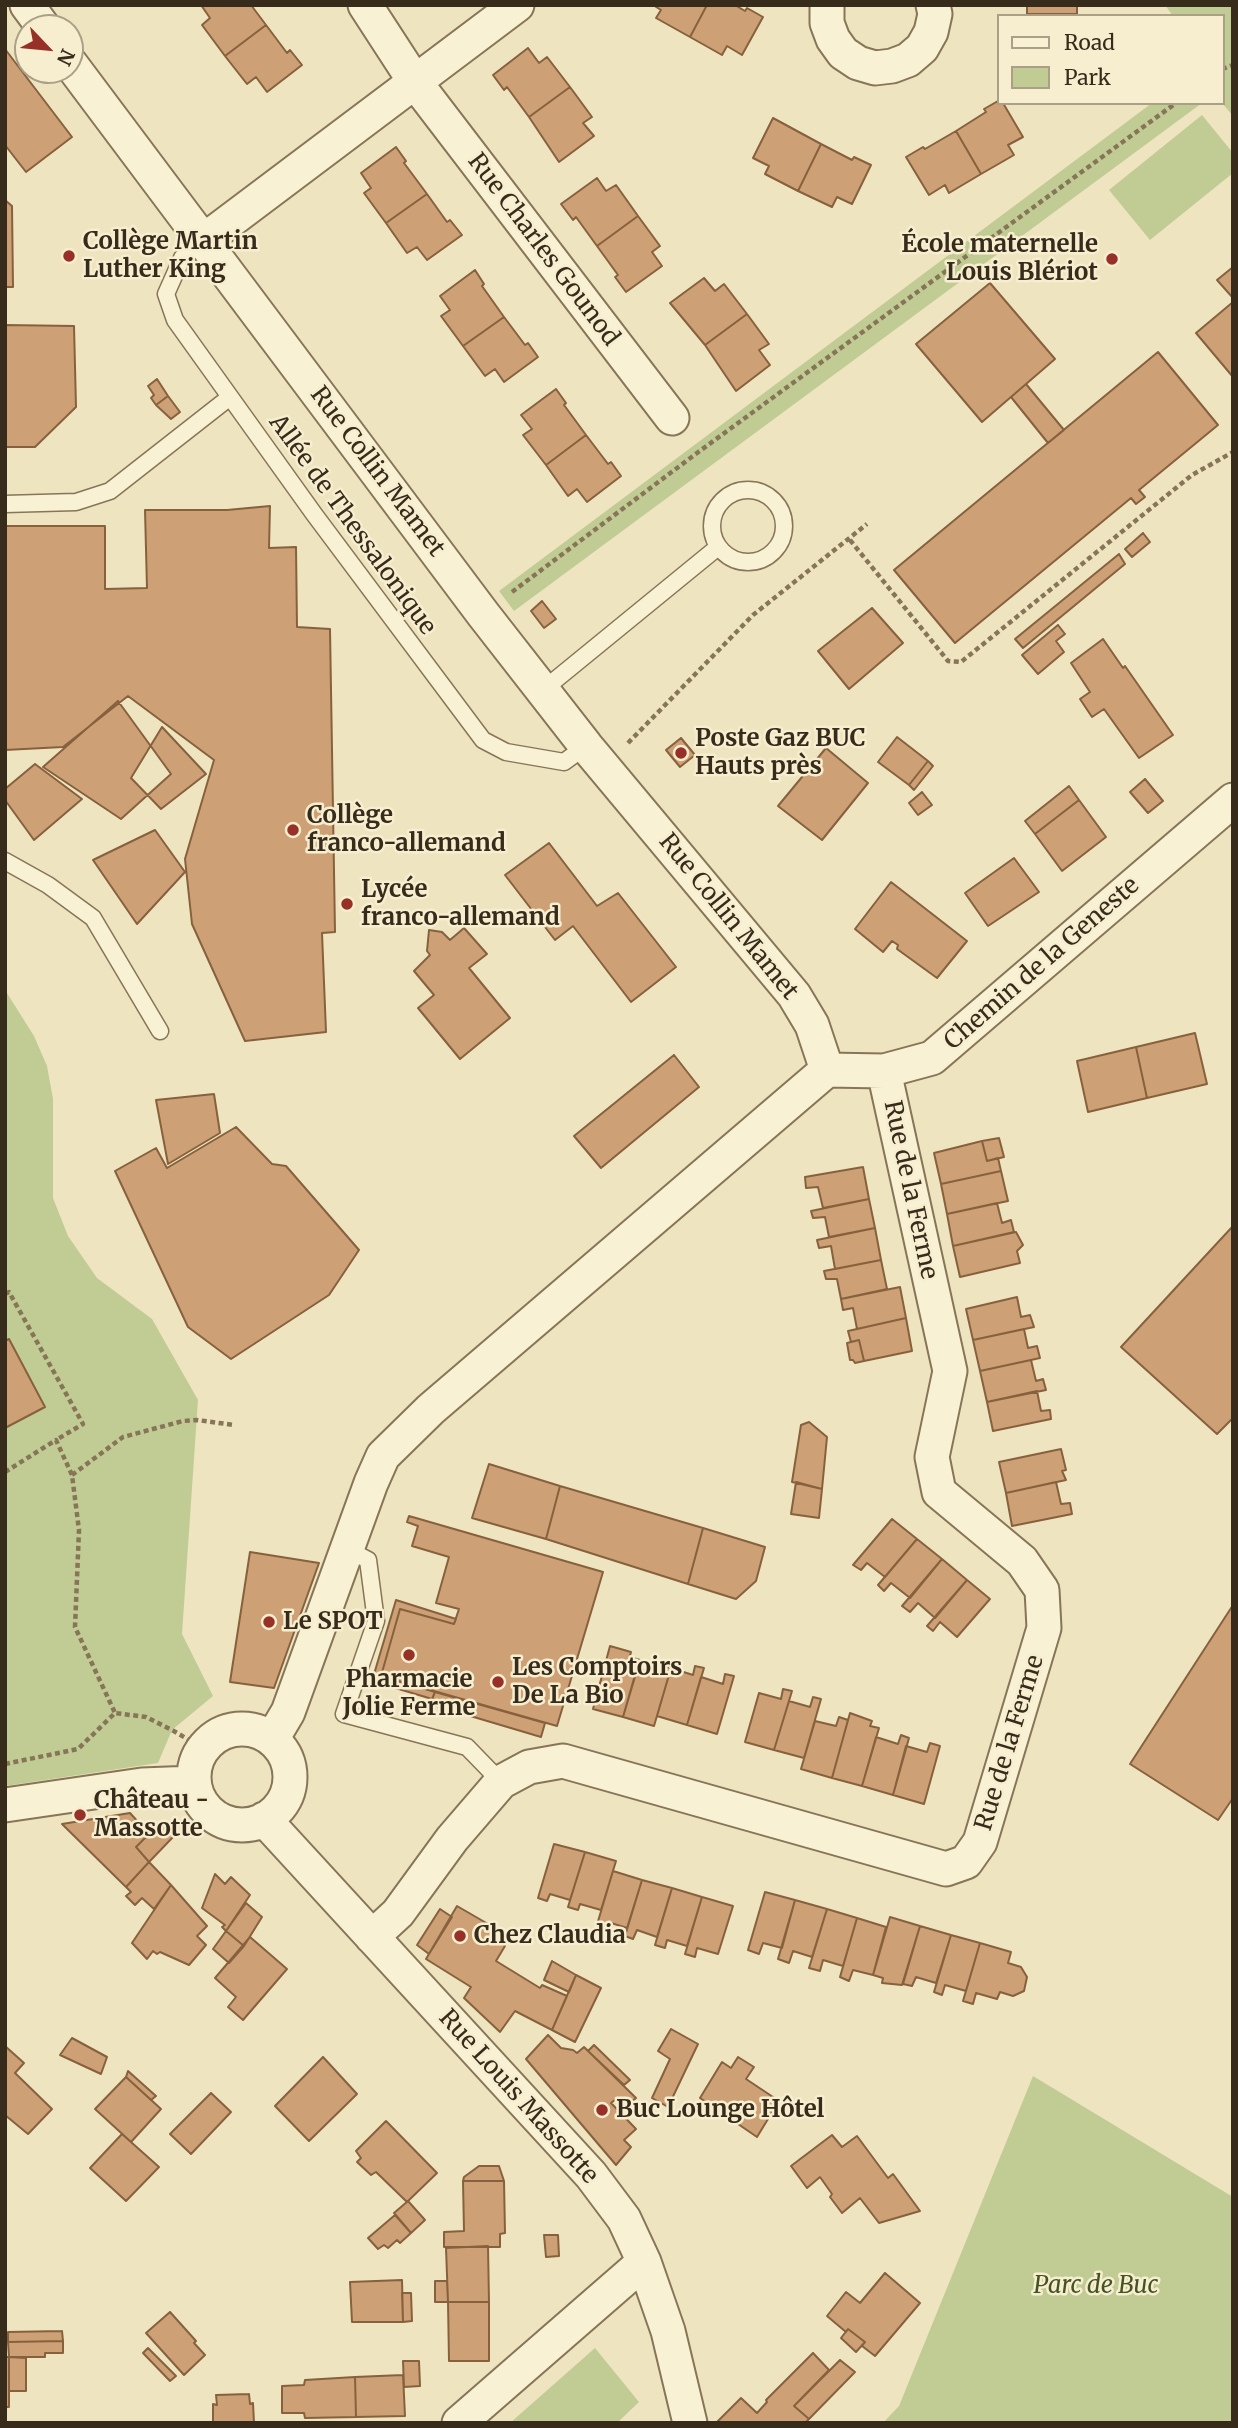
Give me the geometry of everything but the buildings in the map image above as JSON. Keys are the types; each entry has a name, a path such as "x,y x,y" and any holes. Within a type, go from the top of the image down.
{"street":[{"name":"Rue Charles Gounod","path":"365,5 415,82 672,418"},
{"path":"202,242 517,5"},
{"path":"827,5 827,23 832,39 843,53 858,63 875,68 908,60 922,48 932,32 935,14 933,5"},
{"name":"Rue Collin Mamet","path":"84,82 483,614 595,756 794,995 812,1025 827,1070"},
{"name":"Chemin de la Geneste","path":"827,1070 884,1071 932,1058 1233,800"},
{"path":"272,1740 288,1712 383,1456 410,1428 827,1070"},
{"name":"Rue de la Ferme","path":"372,1937 398,1913 452,1839 500,1782 529,1767 563,1761 946,1869 965,1862 980,1842 1044,1628 1042,1590 1023,1561 939,1492 932,1457 950,1371 884,1071"},
{"path":"239,1729 251,1730 272,1740 285,1758 290,1781 286,1797 277,1810 250,1825 235,1825 220,1820 207,1811 198,1798 194,1783 197,1759 213,1738 239,1729"},
{"path":"5,1805 142,1786 194,1783"},
{"name":"Rue Louis Massotte","path":"264,1819 591,2175 624,2219 668,2331 690,2423"},
{"path":"458,2423 643,2262"}],"lane":[{"name":"Allée de Thessalonique","path":"202,242 182,258 166,294 175,320 483,740 506,752 565,762 595,756"},
{"path":"5,504 76,502 110,491 230,397"},
{"path":"741,489 765,493 774,500 781,510 784,534 771,554 761,560 737,561 718,547 712,535 711,523 720,502 741,489"},
{"path":"543,690 718,547"},
{"path":"5,861 48,885 93,918 160,1031"},
{"path":"347,1549 368,1560 376,1621 344,1714 467,1747 500,1782"}],"path":[{"path":"483,614 708,445 1173,105"},
{"path":"850,540 948,661 961,662 1192,475 1233,452"},
{"path":"595,756 621,750 753,615 867,524"},
{"path":"5,1294 9,1292 83,1424 5,1472"},
{"path":"72,1475 122,1437 183,1421 234,1425"},
{"path":"56,1440 72,1475 79,1530 75,1627 115,1713"},
{"path":"115,1713 146,1717 203,1749"},
{"path":"5,1764 78,1749 115,1713"}],"green space":[{"path":"1165,5 1233,5 1233,116 1224,105 1224,14 1172,14"},
{"path":"1149,105 1199,105 514,611 499,591"},
{"path":"1202,115 1233,153 1233,173 1150,240 1109,190"},
{"path":"5,990 34,1036 47,1066 53,1099 53,1198 68,1236 97,1278 152,1319 198,1400 182,1634 213,1696 172,1730 158,1763 5,1786"},
{"name":"Parc de Buc","path":"1033,2076 1233,2197 1233,2423 883,2423 899,2406"},
{"path":"595,2348 639,2402 617,2423 510,2423"}],"place":[{"name":"Collège Martin Luther King","path":"69,256"},
{"name":"École maternelle Louis Blériot","path":"1112,259"},
{"name":"Poste Gaz BUC Hauts près","path":"681,753"},
{"name":"Collège franco-allemand","path":"293,830"},
{"name":"Lycée franco-allemand","path":"347,904"},
{"name":"Le SPOT","path":"269,1622"},
{"name":"Pharmacie Jolie Ferme","path":"409,1655"},
{"name":"Les Comptoirs De La Bio","path":"498,1682"},
{"name":"Château - Massotte","path":"80,1815"},
{"name":"Chez Claudia","path":"460,1936"},
{"name":"Buc Lounge Hôtel","path":"602,2110"}]}
